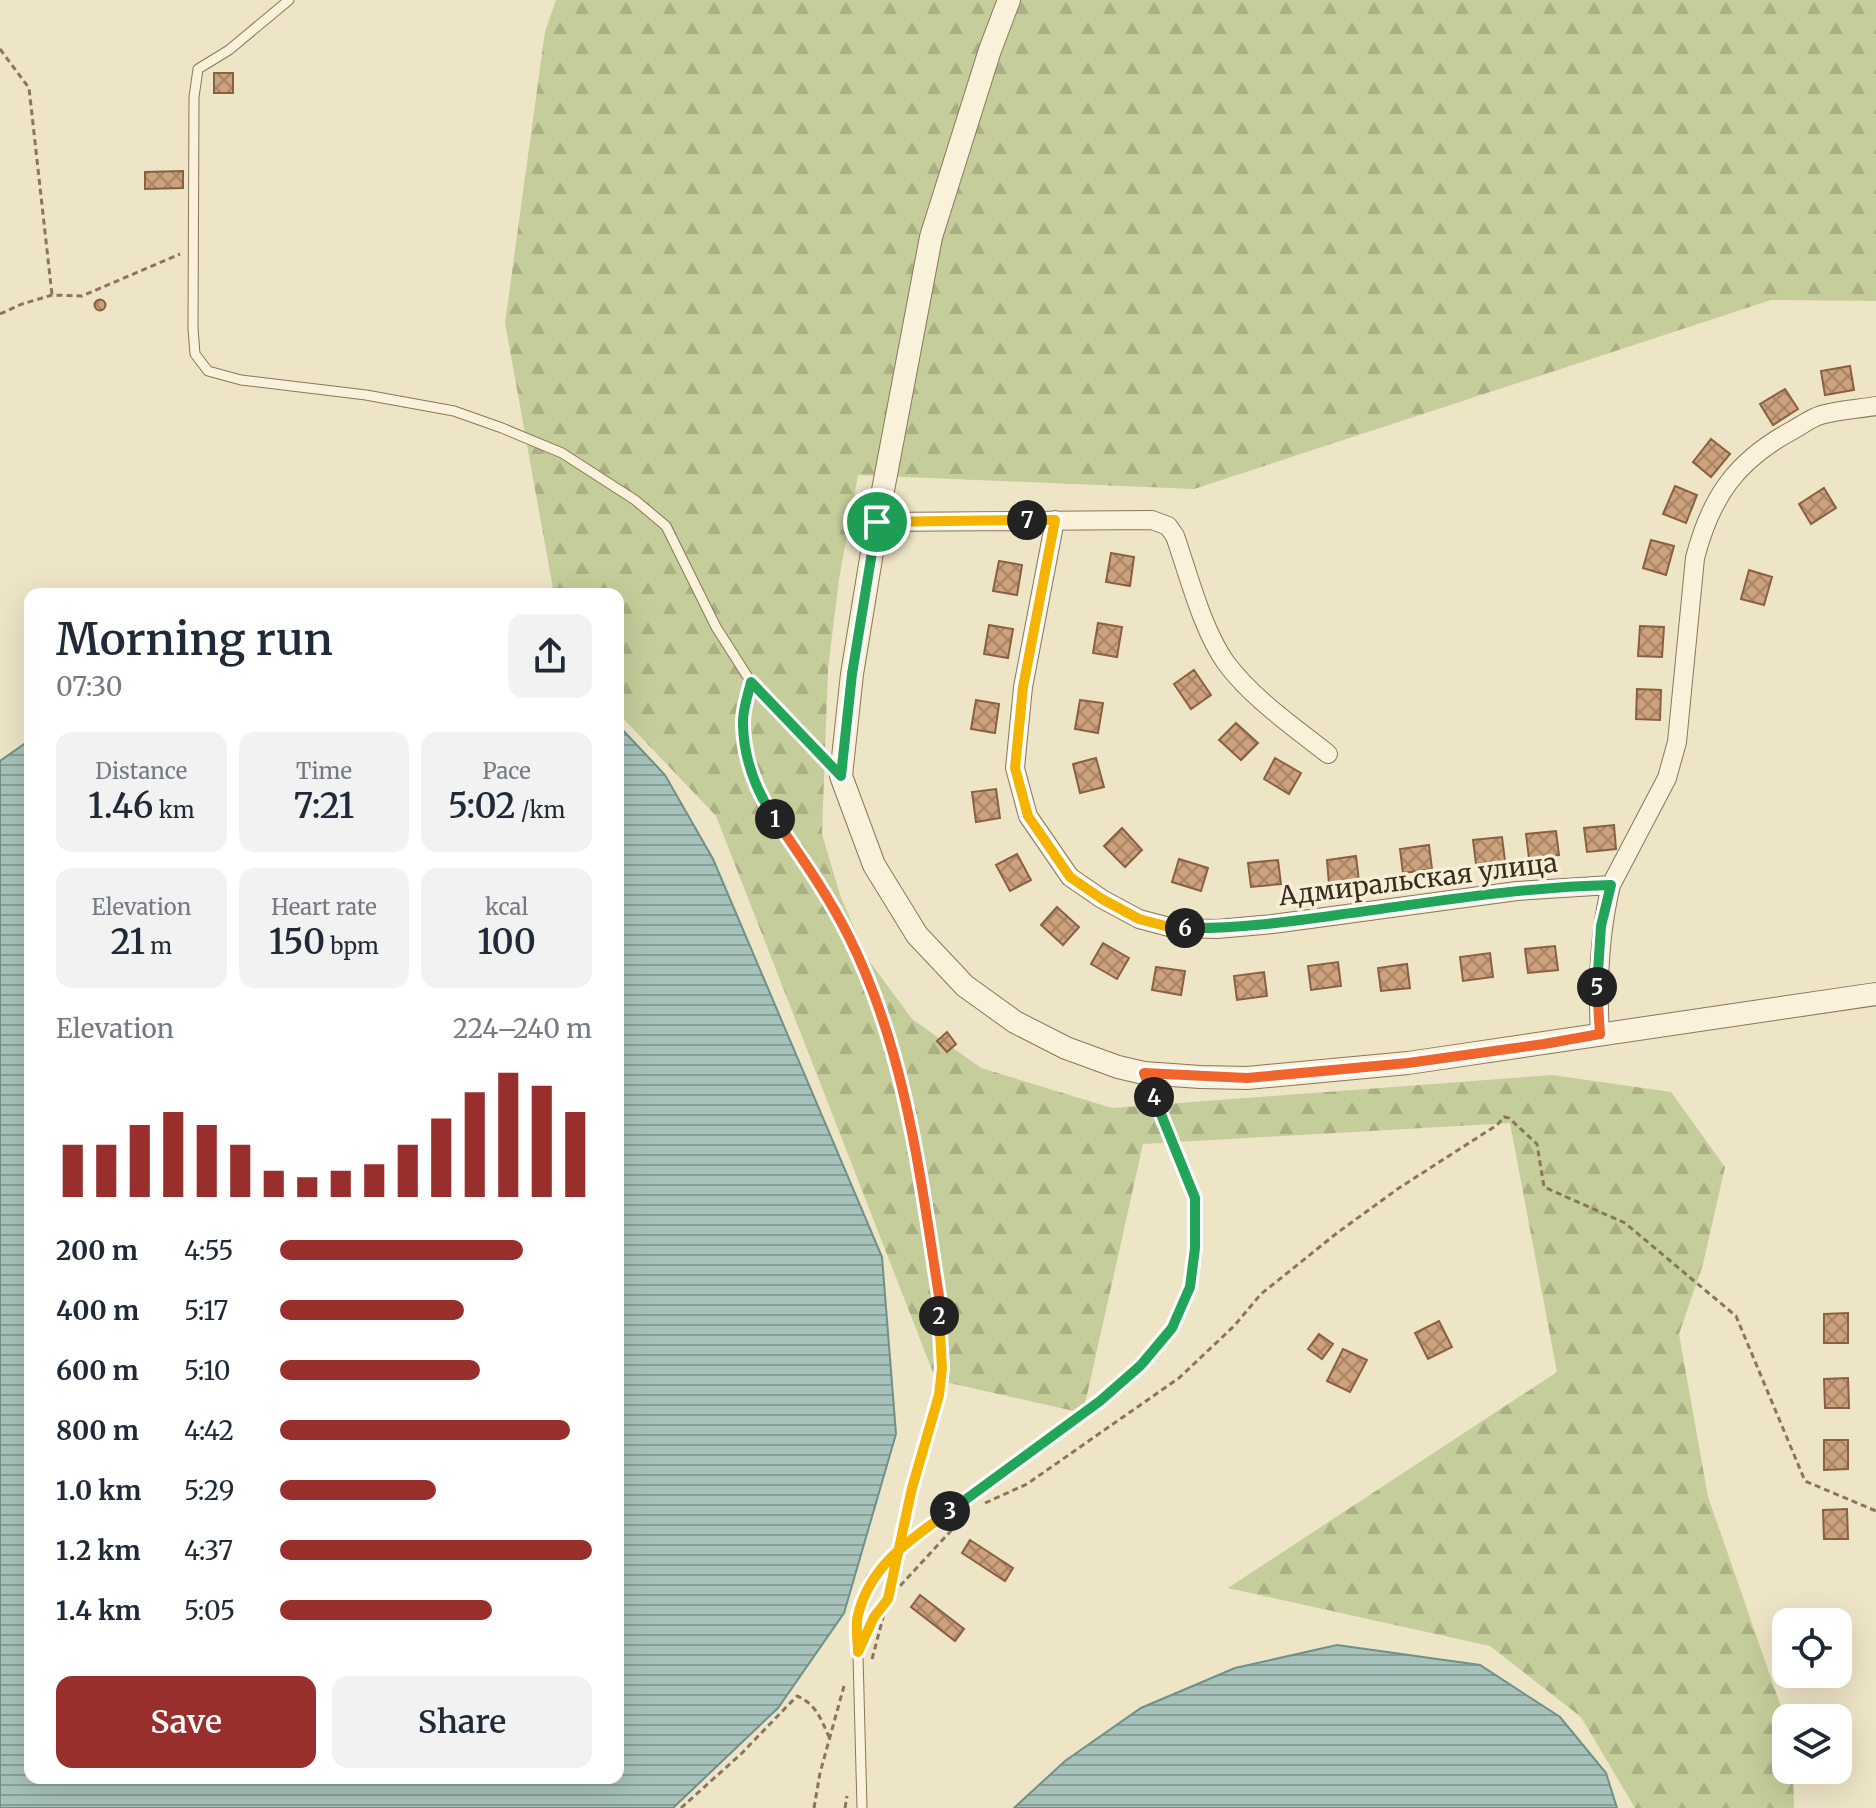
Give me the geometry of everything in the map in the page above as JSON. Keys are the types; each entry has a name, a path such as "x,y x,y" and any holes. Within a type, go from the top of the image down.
{"street":[{"path":"1009,0 990,50 931,237 877,522 852,674 841,776 874,865 917,935 965,986 1015,1022 1066,1048 1144,1073 1247,1078 1408,1063 1876,994"},
{"path":"1600,1034 1597,988 1601,926 1611,885 1667,778 1677,742 1695,558 1702,530 1715,501 1738,468 1771,442 1820,415 1876,406"},
{"name":"Адмиральская улица","path":"1055,520 1023,687 1015,768 1028,816 1070,877 1102,899 1139,919 1173,928 1217,929 1517,891 1611,885"},
{"path":"877,522 1152,520 1168,526 1175,536 1208,627 1226,663 1258,697 1328,754"}],"lane":[{"path":"289,0 229,50 198,69 194,97 192,249 195,354 208,371 241,380 366,395 454,411 562,453 635,500 666,526 716,627 751,682 841,776"},
{"path":"862,1808 857,1617 871,1578 900,1547 1100,1401 1141,1365 1172,1328 1190,1287 1195,1248 1195,1198 1144,1073"}],"path":[{"path":"0,49 29,88 52,295"},
{"path":"0,314 52,295 82,296 192,249"},
{"path":"751,682 743,722 753,777 763,802 817,882 851,940 884,1023 905,1092 939,1296 942,1368 939,1395 912,1488 870,1666"},
{"path":"978,1506 1027,1484 1179,1378 1234,1326 1261,1294 1399,1188 1497,1125 1504,1117 1537,1144 1544,1187 1548,1191 1577,1200 1625,1223 1736,1316 1805,1481 1876,1511"},
{"path":"858,1652 874,1617 888,1599 963,1518"},
{"path":"814,1808 829,1737 845,1685"},
{"path":"681,1808 741,1754 797,1696 808,1701 820,1716 829,1737"},
{"path":"845,1808 847,1794"}],"green space":[{"path":"556,0 1876,0 1876,301 1771,300 1194,489 858,475 839,579 828,669 822,834 840,895 867,958 912,1019 981,1068 1112,1108 1552,1075 1671,1092 1725,1167 1703,1264 1679,1334 1708,1497 1780,1704 1772,1704 1772,1784 1793,1784 1794,1808 1635,1808 1581,1717 1490,1646 1228,1588 1557,1372 1510,1123 1143,1144 1083,1413 936,1380 716,816 624,719 624,588 553,588 505,323 545,32"}],"water":[{"path":"624,731 665,775 713,859 882,1257 896,1434 844,1613 778,1708 673,1808 0,1808 0,761 24,744 24,1784 624,1784"},
{"path":"1337,1645 1480,1665 1560,1717 1606,1773 1617,1808 1014,1808 1065,1761 1141,1708 1235,1668"}],"building":[{"path":"214,73 233,73 233,93 214,93"},
{"path":"183,171 183,188 145,189 145,172"},
{"path":"100,300 105,305 100,310 95,305"},
{"path":"1850,366 1854,390 1825,395 1821,371"},
{"path":"1785,389 1798,409 1773,425 1760,404"},
{"path":"1711,439 1730,454 1711,477 1693,462"},
{"path":"1675,486 1697,495 1686,523 1663,514"},
{"path":"1824,488 1836,508 1811,524 1799,504"},
{"path":"1651,540 1674,546 1666,575 1643,568"},
{"path":"1111,553 1134,557 1130,586 1106,582"},
{"path":"999,561 1022,565 1017,595 993,591"},
{"path":"1749,570 1772,577 1764,605 1741,599"},
{"path":"1098,623 1122,627 1117,657 1093,653"},
{"path":"989,625 1013,629 1008,658 984,654"},
{"path":"1640,626 1664,627 1662,657 1638,656"},
{"path":"1194,670 1211,695 1191,709 1174,684"},
{"path":"1637,689 1661,690 1660,720 1636,719"},
{"path":"976,700 999,704 995,733 971,729"},
{"path":"1080,700 1103,703 1098,733 1075,729"},
{"path":"1236,723 1258,743 1241,760 1219,740"},
{"path":"1096,758 1104,787 1080,793 1073,764"},
{"path":"1275,758 1301,773 1289,794 1264,779"},
{"path":"996,789 1000,818 976,822 972,792"},
{"path":"1614,825 1616,849 1587,852 1584,828"},
{"path":"1122,828 1142,850 1125,867 1104,846"},
{"path":"1556,831 1559,855 1529,858 1526,834"},
{"path":"1502,837 1505,861 1476,864 1473,840"},
{"path":"1429,845 1432,869 1403,873 1400,849"},
{"path":"1017,854 1031,880 1010,891 996,865"},
{"path":"1356,856 1359,881 1329,884 1327,860"},
{"path":"1179,859 1208,868 1201,891 1172,882"},
{"path":"1278,860 1281,884 1251,887 1248,863"},
{"path":"1057,907 1079,927 1063,945 1041,925"},
{"path":"1103,943 1129,958 1117,979 1091,964"},
{"path":"1555,946 1558,970 1528,973 1525,949"},
{"path":"1490,953 1493,977 1463,981 1460,957"},
{"path":"1338,962 1341,986 1311,990 1308,966"},
{"path":"1407,964 1410,988 1381,991 1378,968"},
{"path":"1156,967 1185,971 1181,995 1152,990"},
{"path":"1264,972 1267,996 1237,1000 1234,976"},
{"path":"947,1032 956,1044 947,1052 937,1041"},
{"path":"1848,1313 1848,1343 1824,1343 1824,1314"},
{"path":"1439,1321 1452,1347 1428,1359 1415,1333"},
{"path":"1319,1334 1333,1344 1322,1359 1308,1349"},
{"path":"1343,1349 1367,1360 1350,1392 1327,1381"},
{"path":"1848,1378 1849,1408 1825,1408 1824,1379"},
{"path":"1824,1440 1848,1440 1848,1469 1824,1470"},
{"path":"1847,1509 1848,1539 1824,1539 1823,1510"},
{"path":"970,1540 1013,1568 1005,1581 962,1553"},
{"path":"920,1595 964,1629 955,1641 911,1607"}],"route":[{"path":"877,522 852,674 841,776 751,682 743,722 747,757 763,802 817,882 851,940 884,1023 905,1092 939,1296 942,1368 939,1395 912,1488 900,1547 888,1599 874,1617 858,1652 857,1617 871,1578 900,1547 1100,1401 1141,1365 1172,1328 1190,1287 1195,1248 1195,1198 1144,1073 1247,1078 1408,1063 1600,1034 1597,988 1601,926 1611,885 1517,891 1217,929 1173,928 1139,919 1070,877 1028,816 1015,768 1023,687 1055,520 877,522"}]}
